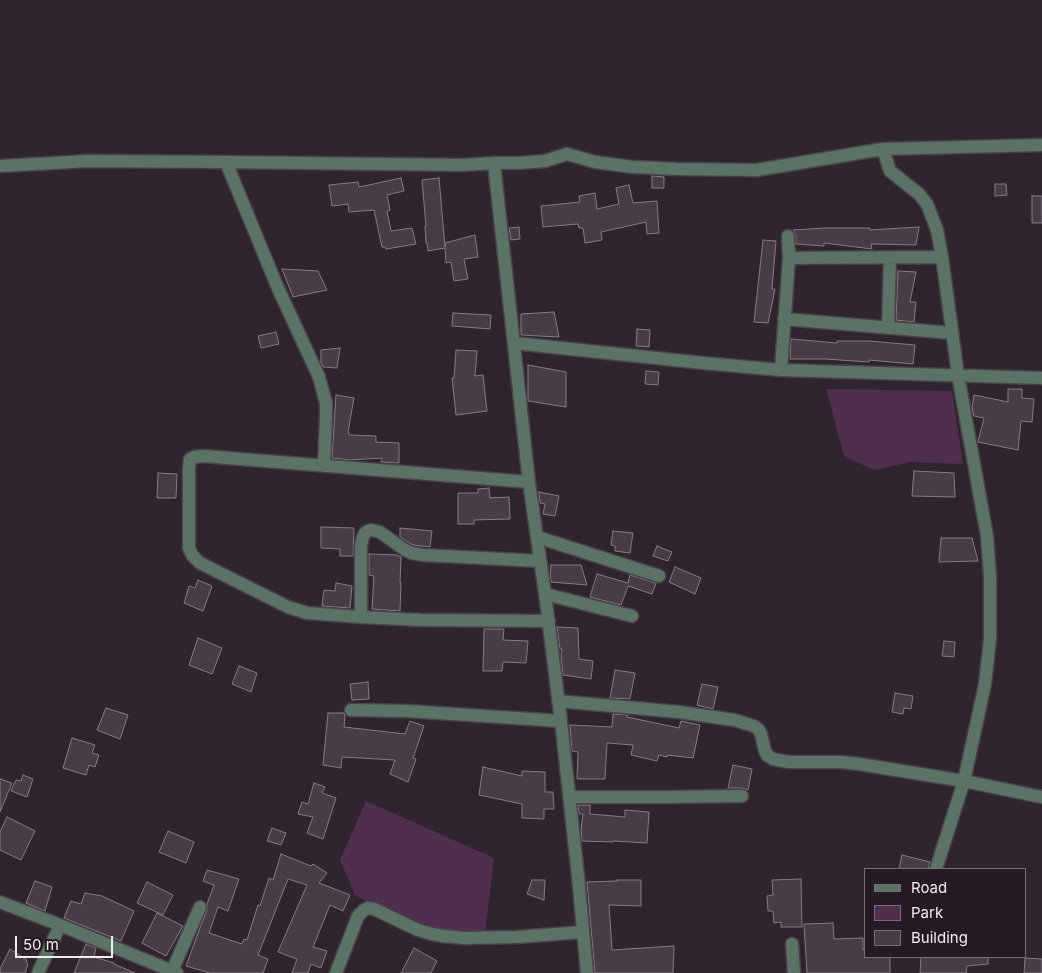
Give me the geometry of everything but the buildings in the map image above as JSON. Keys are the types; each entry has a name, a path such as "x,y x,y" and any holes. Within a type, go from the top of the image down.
{"street":[{"path":"0,166 88,161 452,165 545,161 567,154 595,162 632,167 757,170 883,149 1042,145"},
{"path":"883,149 890,171 919,194 928,204 937,230 958,375 987,536 990,577 990,639 986,684 964,781 936,868"},
{"path":"226,162 277,286 319,377 326,403 324,466"},
{"path":"494,163 529,482 561,721 578,876 586,973"},
{"path":"781,370 789,258 788,236"},
{"path":"789,258 942,258"},
{"path":"888,328 890,258"},
{"path":"784,319 952,333"},
{"path":"514,343 781,370 1042,378"},
{"path":"529,482 203,456 191,458 189,468 189,548 192,555 200,563 288,606 307,613 361,618 549,622"},
{"path":"361,618 361,546 365,533 371,530 380,532 412,553 540,561"},
{"path":"537,537 659,576"},
{"path":"545,594 632,616"},
{"path":"558,701 669,711 734,720 756,727 761,734 769,758 788,762 842,762 859,764 964,781 1042,797"},
{"path":"351,710 407,711 561,721"},
{"path":"569,797 742,796"},
{"path":"0,902 175,972 200,907"},
{"path":"336,973 358,916 364,910 370,908 418,930 443,936 465,938 517,937 583,932"},
{"path":"38,973 60,925"},
{"path":"792,944 794,973"}],"green space":[{"path":"826,389 952,391 963,464 911,462 874,470 844,456"},
{"path":"366,801 494,858 485,934 441,930 405,921 355,895 340,860"}]}
